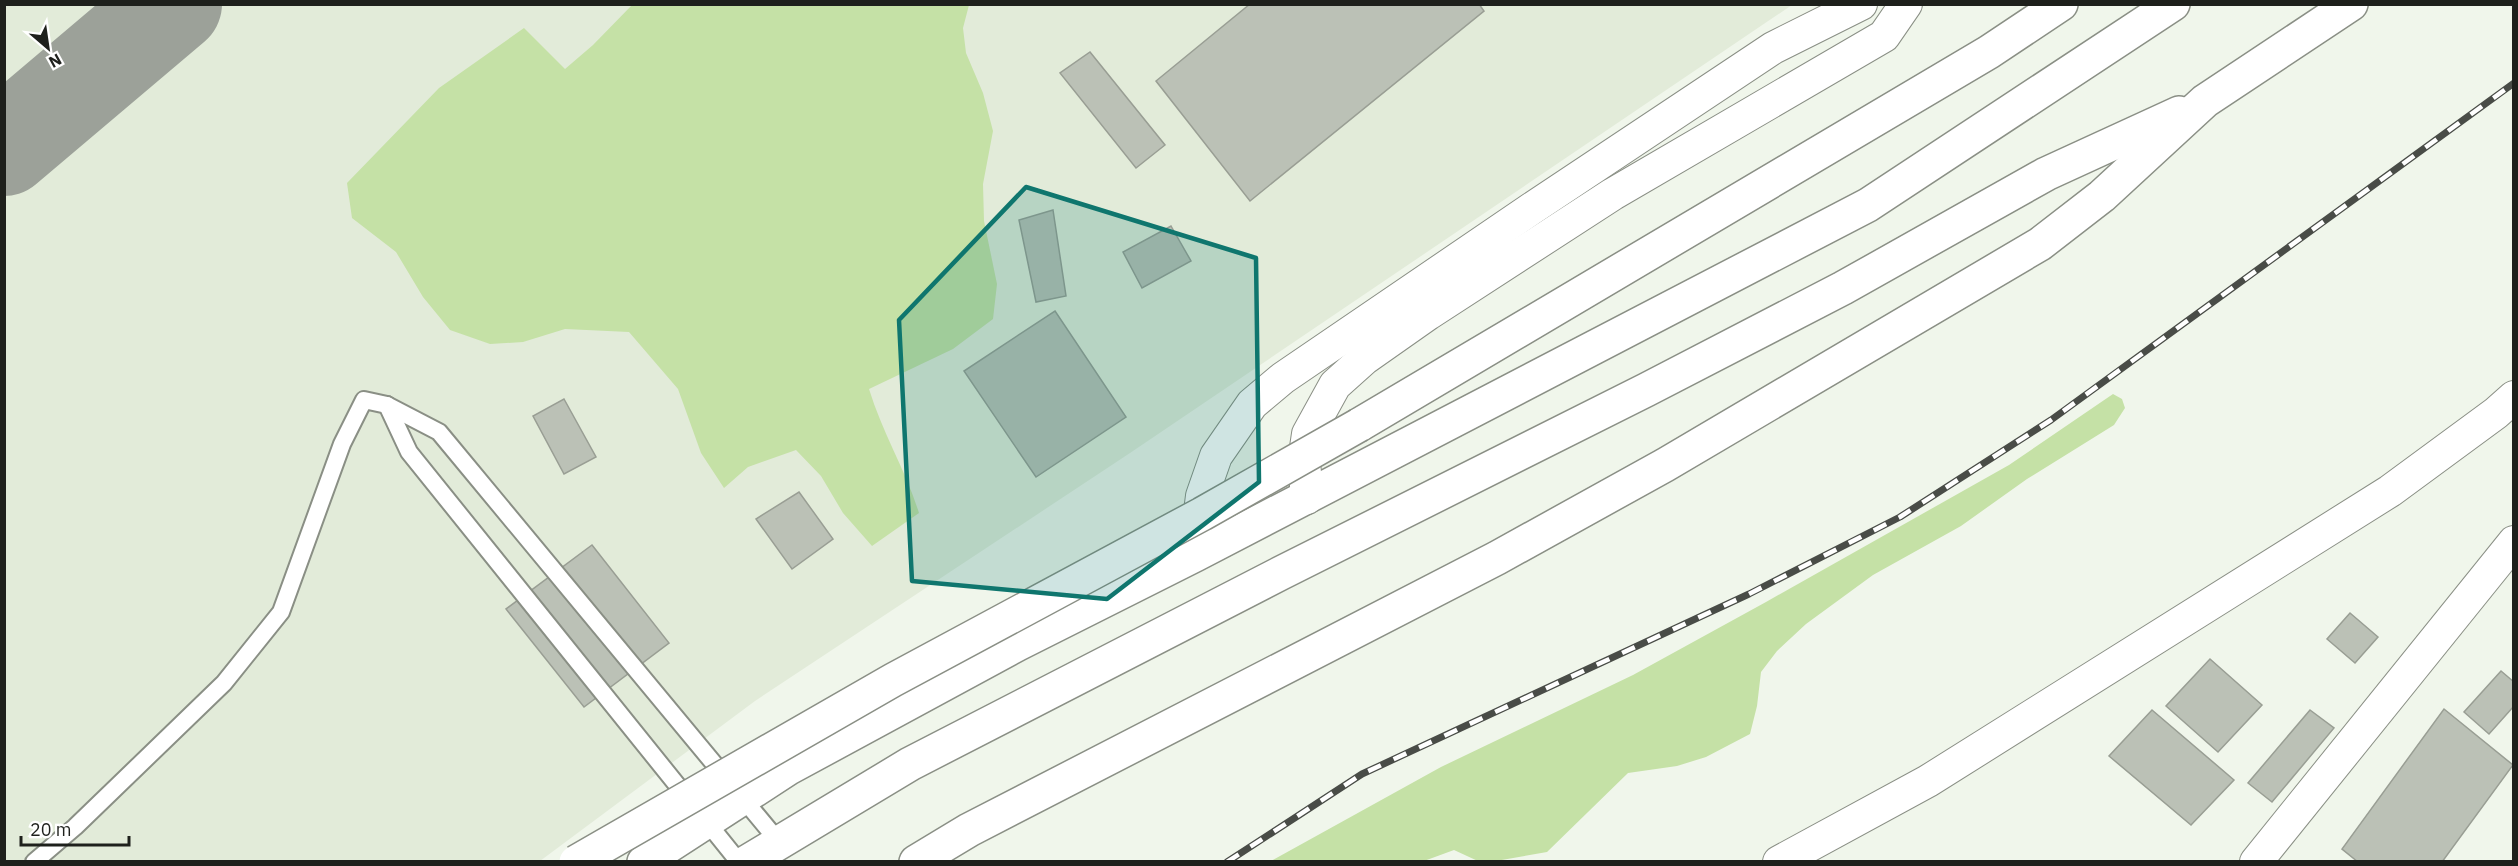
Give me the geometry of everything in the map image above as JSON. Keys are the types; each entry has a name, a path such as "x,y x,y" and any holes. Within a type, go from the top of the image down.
{"highway":[{"path":"576,861 893,680 1202,514 1359,425 1978,58 2061,4"},
{"path":"644,861 789,768 1008,649 1307,498 1868,205 2173,4"},
{"path":"747,861 920,758 1843,288 2046,174 2205,101 2351,4"},
{"path":"916,861 969,830 1497,558 1665,465 2040,244 2102,196 2205,101"}],"street":[{"path":"1195,555 1202,496 1216,456 1252,404 1314,356 1764,55 1861,4"},
{"path":"1307,498 1304,461 1308,434 1330,394 1351,370 1428,314 1613,194 1884,36 1906,4"},
{"path":"1779,861 1928,781 2380,498 2496,413 2514,397"},
{"path":"2256,861 2514,542"}],"lane":[{"path":"34,861 75,827 224,683 281,612 342,444 364,400 387,405 439,432 779,842"},
{"path":"387,405 409,452 739,861"}],"highlighted area":[{"path":"1026,187 1256,258 1259,482 1107,599 912,581 899,320"}],"shaded area":[{"path":"5,5 1792,5 1130,453 755,701 540,861 5,862"}],"green space":[{"path":"632,5 969,5 963,28 966,53 983,93 993,131 983,184 984,221 997,284 993,319 953,349 869,389 919,513 872,546 843,513 821,476 796,450 748,467 724,488 701,453 678,389 629,332 565,329 523,342 490,344 450,330 423,297 396,252 352,218 347,183 439,88 524,28 565,69 593,45"},
{"path":"2113,394 2122,399 2125,408 2114,425 2027,479 1961,526 1873,575 1806,624 1777,651 1761,672 1757,706 1750,734 1706,757 1677,766 1628,773 1547,852 1480,862 1454,850 1424,861 1271,861 1441,767 1633,675 1766,602 2009,465"}],"building":[{"path":"1250,4 1479,4 1484,11 1250,201 1156,81"},
{"path":"1090,52 1165,145 1136,168 1060,73"},
{"path":"1053,210 1066,296 1036,302 1019,220"},
{"path":"1171,226 1191,261 1142,288 1123,252"},
{"path":"1055,311 1126,417 1036,477 964,371"},
{"path":"564,399 596,457 564,474 533,416"},
{"path":"799,492 833,539 792,569 756,519"},
{"path":"592,545 669,643 584,707 506,609"},
{"path":"2350,613 2378,637 2355,663 2327,639"},
{"path":"2210,659 2262,705 2218,752 2166,706"},
{"path":"2501,671 2514,682 2514,706 2489,734 2464,712"},
{"path":"2444,709 2513,765 2442,862 2358,862 2342,849"},
{"path":"2152,710 2234,780 2191,825 2109,756"},
{"path":"2310,710 2334,728 2272,802 2248,783"}],"taxiway":[{"path":"4,147 173,4"}],"railway":[{"path":"1227,862 1362,774 1749,594 1900,517 2051,420 2514,83"}]}
